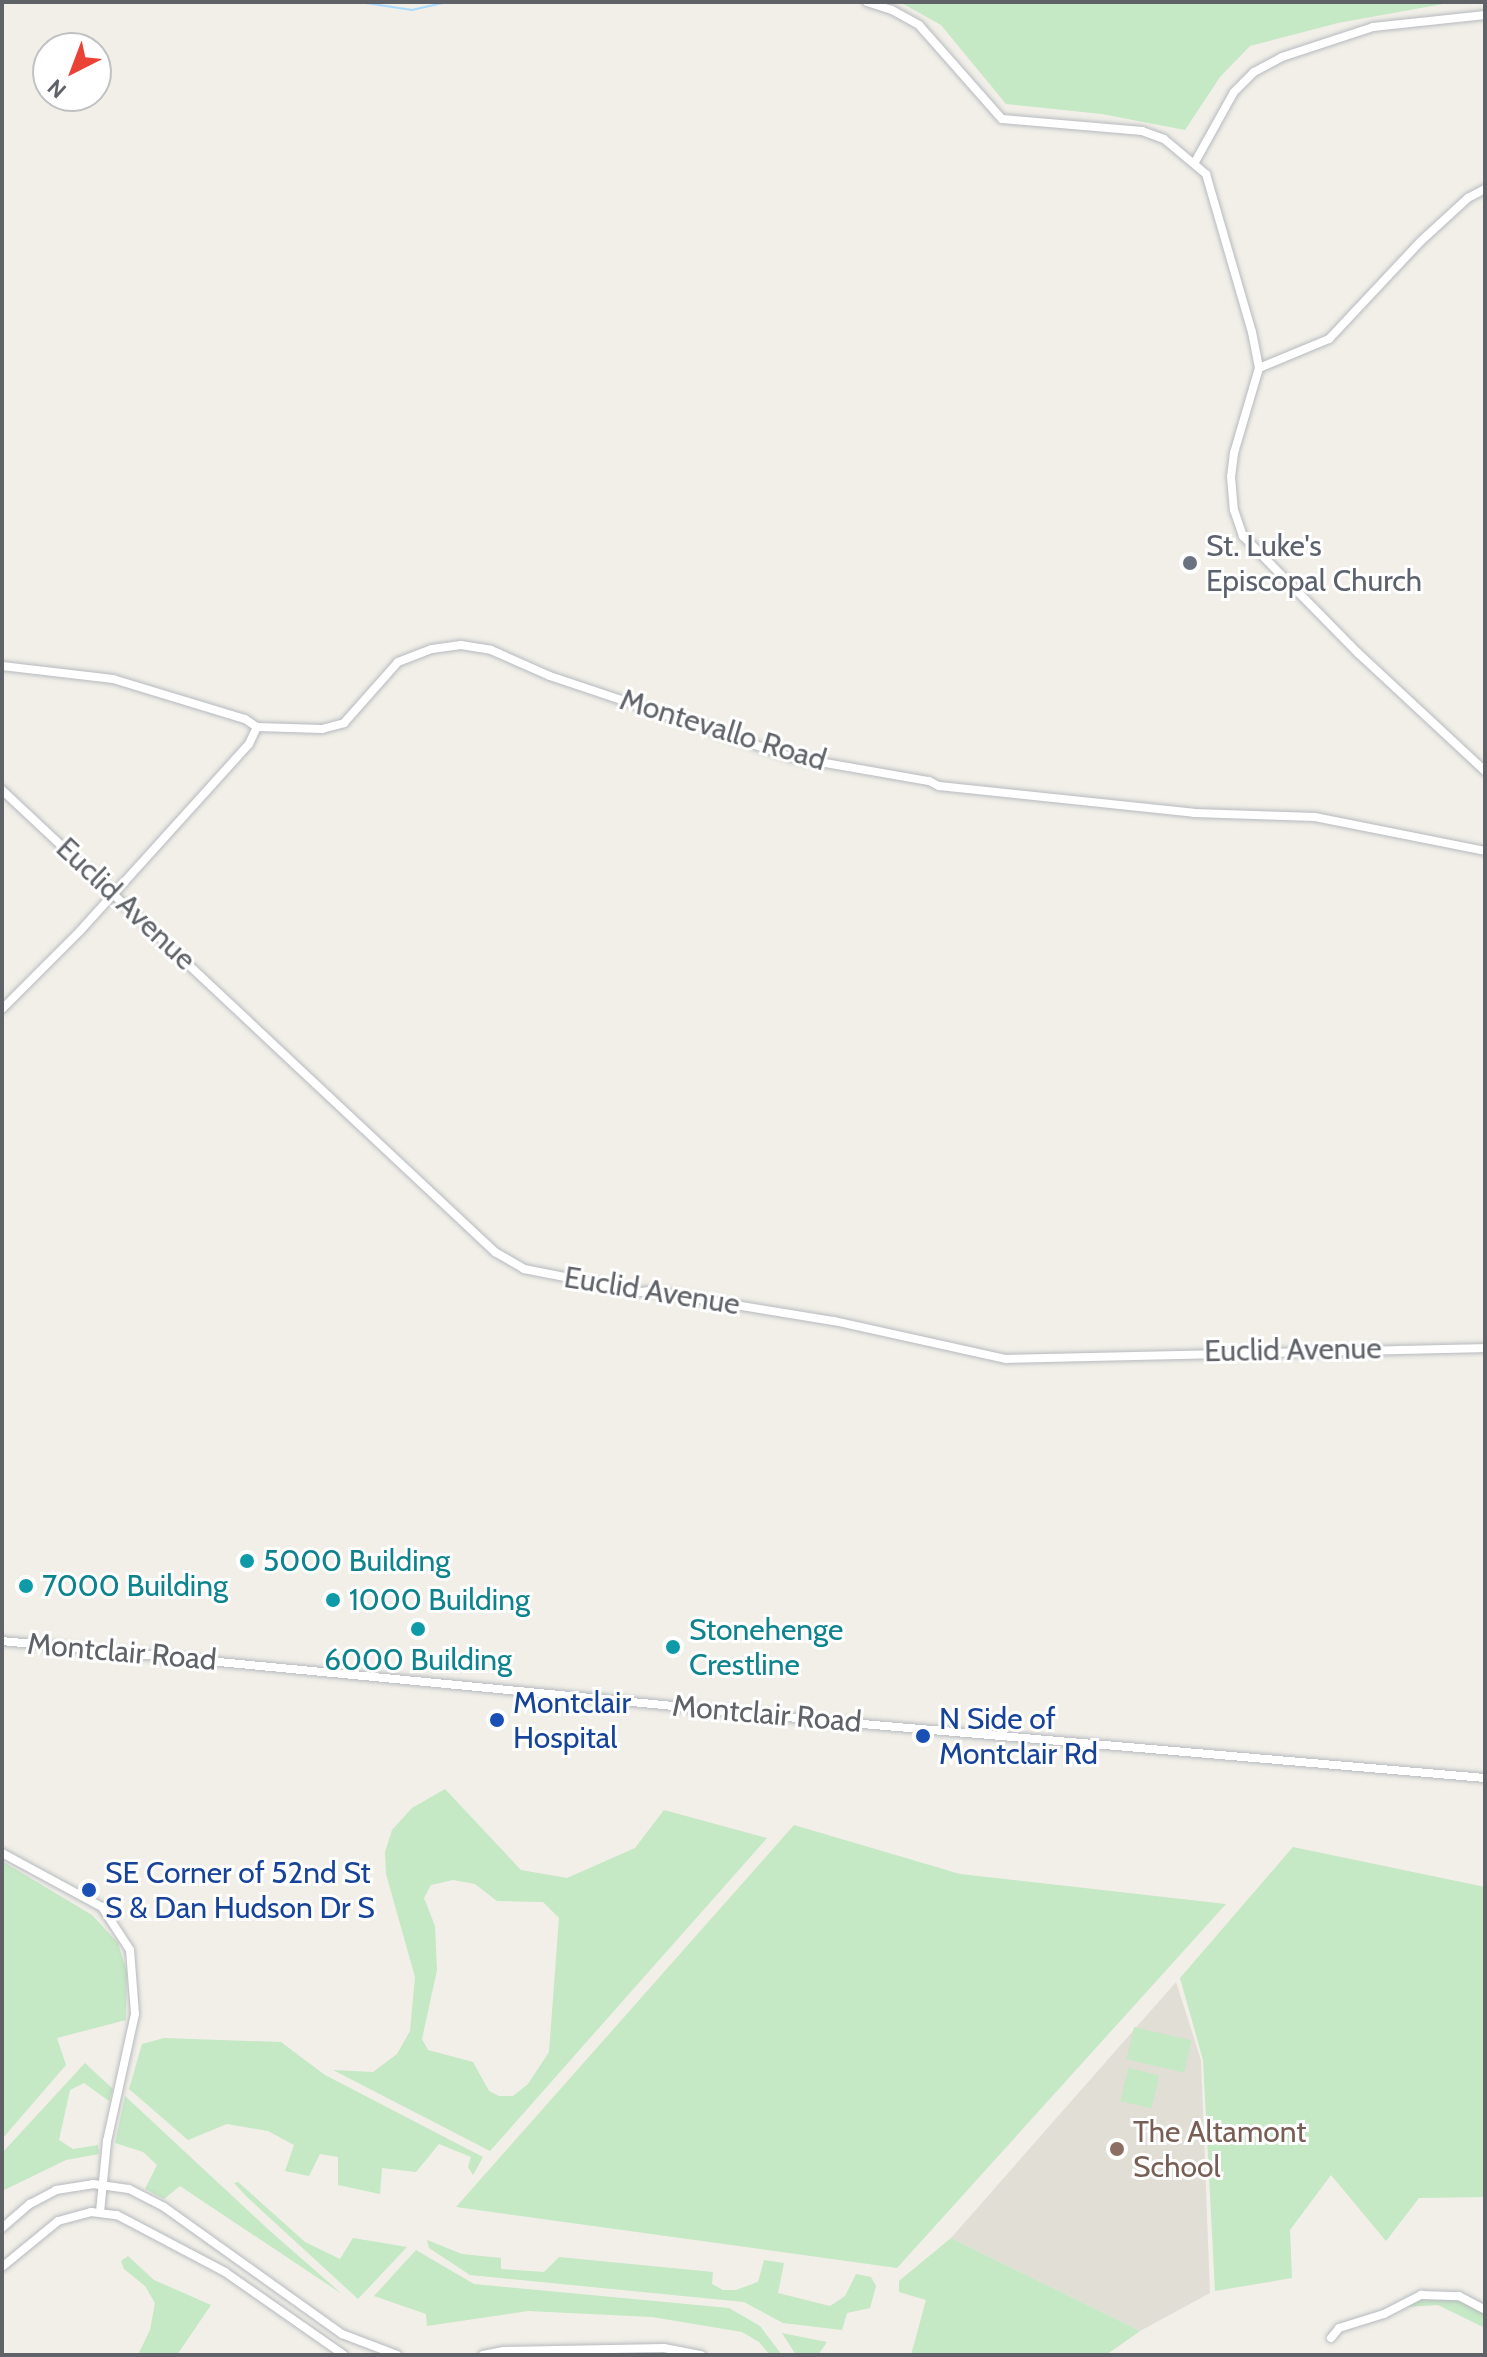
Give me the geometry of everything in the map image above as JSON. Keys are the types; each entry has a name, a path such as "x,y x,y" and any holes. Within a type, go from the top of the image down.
{"main road":[{"path":"867,2 892,10 919,25 1002,119 1142,131 1164,139 1206,174 1252,332 1259,368 1234,453 1231,477 1234,510 1243,536 1358,653 1485,771"},
{"path":"1195,162 1234,92 1254,72 1282,57 1373,27 1485,15"},
{"path":"1259,368 1329,339 1421,241 1468,198 1485,189"},
{"name":"Montevallo Road","path":"2,666 113,679 245,719 257,727 322,729 344,723 398,662 432,649 461,645 491,650 550,676 791,757 929,781 939,786 1194,813 1315,817 1374,826 1485,851"},
{"path":"2,1009 80,931 249,744 257,727"},
{"name":"Euclid Avenue","path":"2,790 495,1252 524,1269 641,1292 834,1321 1006,1359 1485,1348"},
{"name":"Montclair Road","path":"2,1641 813,1719 1485,1778"},
{"path":"2,1853 102,1907 127,1940 130,1950 135,2014 107,2141 100,2212"},
{"path":"2,2228 47,2194 74,2186 103,2184 129,2189 156,2201 342,2334 397,2355"},
{"path":"2,2267 58,2221 100,2212 132,2221 175,2249 220,2269 344,2355"},
{"path":"1331,2338 1339,2328 1384,2314 1421,2295 1459,2296 1485,2310"},
{"path":"483,2355 519,2351 664,2348 701,2355"}],"shaded area":[{"name":"The Altamont School","path":"1176,1982 1201,2060 1210,2293 1140,2331 951,2238"}],"green space":[{"path":"900,2 1454,2 1338,23 1250,46 1220,77 1185,130 1102,114 1006,104 941,25"},
{"path":"445,1789 521,1870 567,1878 635,1848 664,1810 767,1838 490,2151 333,2070 373,2072 397,2054 410,2031 415,1977 386,1874 385,1852 392,1830 412,1808","holes":["453,1880 475,1884 497,1901 543,1902 559,1918 549,2052 528,2084 513,2096 499,2096 489,2091 473,2062 428,2050 422,2039 437,1970 435,1926 424,1898 431,1885"]},
{"path":"794,1825 960,1874 1226,1904 897,2268 456,2207"},
{"path":"1293,1847 1485,1887 1485,2197 1419,2198 1386,2241 1331,2175 1290,2230 1292,2278 1215,2291 1203,2060 1180,1978"},
{"path":"2,1861 92,1915 118,1943 127,1972 126,2020 57,2038 66,2065 2,2139"},
{"path":"1134,2027 1191,2040 1184,2072 1127,2059"},
{"path":"164,2038 281,2042 325,2075 483,2157 473,2175 468,2167 471,2157 439,2144 416,2172 382,2168 380,2194 338,2185 338,2157 320,2154 309,2176 285,2171 294,2145 268,2131 227,2124 188,2140 129,2089 142,2044"},
{"path":"85,2063 113,2089 109,2101 84,2083 70,2090 59,2140 73,2149 98,2145 99,2154 66,2160 2,2191 2,2153"},
{"path":"1128,2068 1159,2075 1152,2108 1120,2101"},
{"path":"125,2096 342,2294 180,2186 164,2199 145,2189 157,2165 143,2152 115,2143"},
{"path":"238,2182 305,2242 340,2259 353,2238 407,2247 358,2299 247,2197 234,2183"},
{"path":"951,2238 1140,2331 1106,2355 911,2355 926,2300 899,2292 899,2281"},
{"path":"427,2240 462,2254 501,2258 501,2269 544,2272 559,2257 713,2272 712,2284 723,2290 736,2290 758,2282 764,2260 784,2263 778,2293 830,2306 845,2296 856,2274 871,2277 876,2286 870,2308 847,2313 842,2330 783,2323 744,2302 470,2275 429,2248"},
{"path":"416,2250 474,2284 729,2308 760,2326 782,2355 770,2355 759,2342 742,2332 652,2317 528,2311 427,2326 426,2314 374,2296"},
{"path":"128,2256 154,2280 211,2305 177,2355 138,2355 150,2330 155,2303 145,2286 124,2269 121,2261"},
{"path":"1422,2298 1449,2298 1464,2303 1485,2314 1485,2328 1438,2305 1406,2307"},
{"path":"782,2333 827,2342 818,2355 796,2355"}],"waterway":[{"path":"359,2 412,10 447,2"}],"place":[{"name":"St. Luke's Episcopal Church","path":"1190,563"},
{"name":"5000 Building","path":"247,1561"},
{"name":"7000 Building","path":"26,1586"},
{"name":"1000 Building","path":"333,1600"},
{"name":"6000 Building","path":"418,1629"},
{"name":"Stonehenge Crestline","path":"673,1647"},
{"name":"Montclair Hospital","path":"497,1720"},
{"name":"N Side of Montclair Rd","path":"923,1736"},
{"name":"SE Corner of 52nd St S & Dan Hudson Dr S","path":"89,1890"},
{"name":"The Altamont School","path":"1117,2149"}]}
